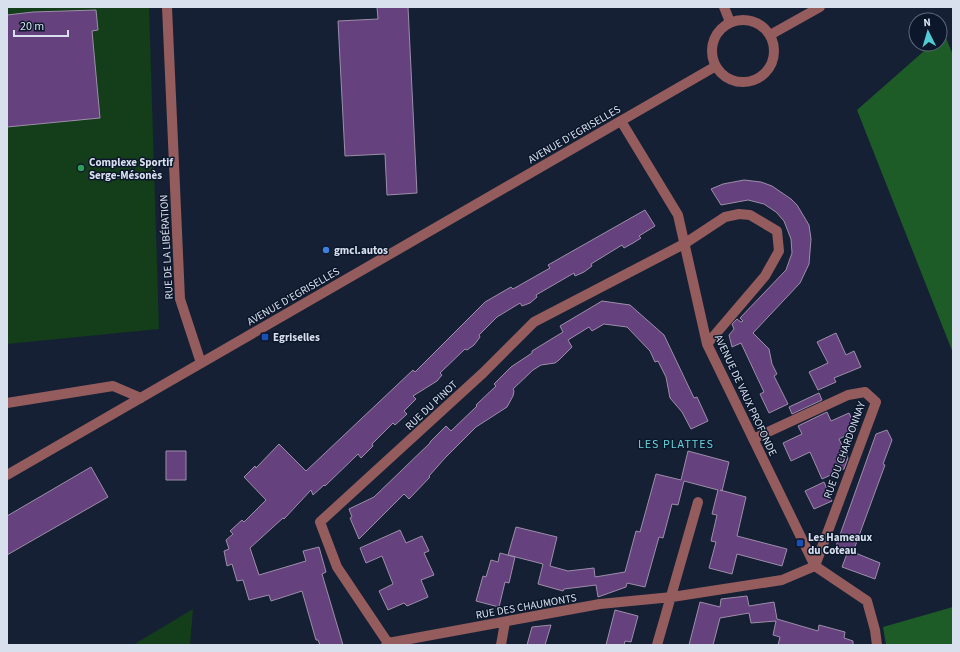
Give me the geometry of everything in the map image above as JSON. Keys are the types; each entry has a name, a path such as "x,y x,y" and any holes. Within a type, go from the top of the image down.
{"street":[{"name":"RUE DE LA LIBÉRATION","path":"167,7 180,299 201,363"},
{"path":"724,7 730,22"},
{"path":"770,34 820,7"},
{"path":"748,20 765,28 770,34 774,44 775,54 772,63 759,78 750,82 740,82 730,79 722,74 716,66 713,58 713,41 720,30 730,22 748,20"},
{"name":"AVENUE D'EGRISELLES","path":"7,475 716,66"},
{"name":"AVENUE DE VAUX PROFONDE","path":"621,121 678,215 707,344 815,566"},
{"path":"684,244 725,217 739,214 755,217 776,231 779,251 765,276 707,344"},
{"name":"RUE DU PINOT","path":"387,644 337,567 320,522 478,378 534,322 684,244"},
{"path":"7,403 112,386 141,398"},
{"name":"RUE DU CHARDONNAY","path":"753,439 848,395 865,392 876,402 815,566"},
{"path":"657,645 698,502"},
{"path":"815,566 867,600 875,630 877,645"},
{"name":"RUE DES CHAUMONTS","path":"387,644 600,604 672,597 782,580 815,566"},
{"path":"501,645 505,622"}],"green space":[{"name":"Complexe Sportif Serge-Mésonès","path":"7,7 149,7 159,329 7,344"},
{"path":"948,43 953,55 953,353 857,110 923,52 948,52"},
{"path":"953,607 953,645 886,645 883,627"},
{"path":"193,609 190,645 133,645"}],"building":[{"path":"377,7 408,7 417,193 387,195 385,154 345,156 338,21 378,19"},
{"path":"96,10 98,30 92,31 100,118 7,127 7,15 33,12"},
{"path":"744,180 761,182 772,186 791,199 797,205 809,225 811,239 809,264 800,283 753,333 769,349 772,364 777,374 774,376 788,404 769,413 760,394 764,392 741,343 732,347 729,335 734,329 732,324 737,319 741,322 743,321 740,318 786,270 792,253 791,239 784,221 776,212 764,204 748,200 721,205 711,189 723,184"},
{"path":"645,210 655,226 639,236 641,238 624,248 622,245 591,264 592,266 584,272 575,276 574,273 536,295 537,297 530,303 522,306 520,303 497,317 479,335 480,337 474,345 467,350 465,349 440,373 442,375 437,381 413,396 416,399 404,411 407,414 395,425 393,423 372,444 373,446 361,458 358,454 325,486 324,485 313,495 311,490 284,519 283,518 250,548 259,575 306,561 303,551 319,547 326,572 322,574 343,645 320,645 318,640 316,640 302,591 271,601 269,595 249,600 243,580 237,581 232,564 227,566 224,551 229,549 226,540 233,534 230,531 242,520 244,522 266,500 244,477 255,466 256,468 279,444 306,471 413,370 415,372 485,302 511,287 513,289 550,268 548,265"},
{"path":"602,301 630,305 664,335 694,398 697,397 708,421 691,429 682,412 670,398 666,377 658,361 655,362 650,351 627,327 604,324 592,331 589,327 568,340 572,347 559,360 555,363 541,365 533,370 513,389 513,396 507,407 476,427 445,458 429,476 430,477 409,499 404,494 359,539 350,518 352,517 349,509 374,497 446,426 451,431 496,386 494,384 511,367 532,353 532,351 563,332 560,326"},
{"path":"836,333 846,355 854,351 861,367 834,378 836,382 818,390 809,372 828,363 817,342"},
{"path":"819,393 822,400 792,414 789,407"},
{"path":"827,412 831,421 849,413 857,430 839,439 848,458 844,469 822,479 810,452 791,461 783,443 802,434 798,426"},
{"path":"887,430 892,440 883,464 885,465 853,552 880,563 875,579 842,567 848,551 836,546 876,434"},
{"path":"166,451 186,451 186,480 166,480"},
{"path":"688,451 729,462 722,491 746,497 737,536 787,549 782,566 737,554 732,574 709,568 716,542 711,541 717,515 712,514 718,490 684,481 678,505 672,504 663,538 659,537 645,587 627,583 626,587 598,597 596,585 564,589 563,591 538,584 543,564 508,555 516,527 557,537 550,566 568,571 594,568 595,577 625,572 636,531 640,532 656,474 681,480"},
{"path":"91,467 108,497 7,555 7,516"},
{"path":"824,482 832,501 814,509 805,491"},
{"path":"400,530 406,543 422,536 429,551 424,553 434,575 421,580 428,597 407,606 404,603 388,610 379,591 393,584 382,556 366,563 360,548"},
{"path":"500,553 515,557 509,583 505,582 499,607 476,601 483,576 486,577 491,560 498,562"},
{"path":"747,596 749,606 774,602 777,619 818,631 819,625 845,632 844,638 853,641 853,645 778,645 780,637 773,635 776,621 751,623 749,613 720,618 713,645 689,645 700,602 720,607 721,599"},
{"path":"615,610 638,616 631,642 625,641 624,645 606,645"},
{"path":"551,625 545,645 527,645 532,627"}],"place":[{"name":"Complexe Sportif Serge-Mésonès","path":"81,168"},
{"name":"gmcl.autos","path":"326,250"},
{"name":"Egriselles","path":"265,337"},
{"name":"Les Hameaux du Coteau","path":"800,543"}],"district":[{"name":"LES PLATTES","path":"676,444"}]}
